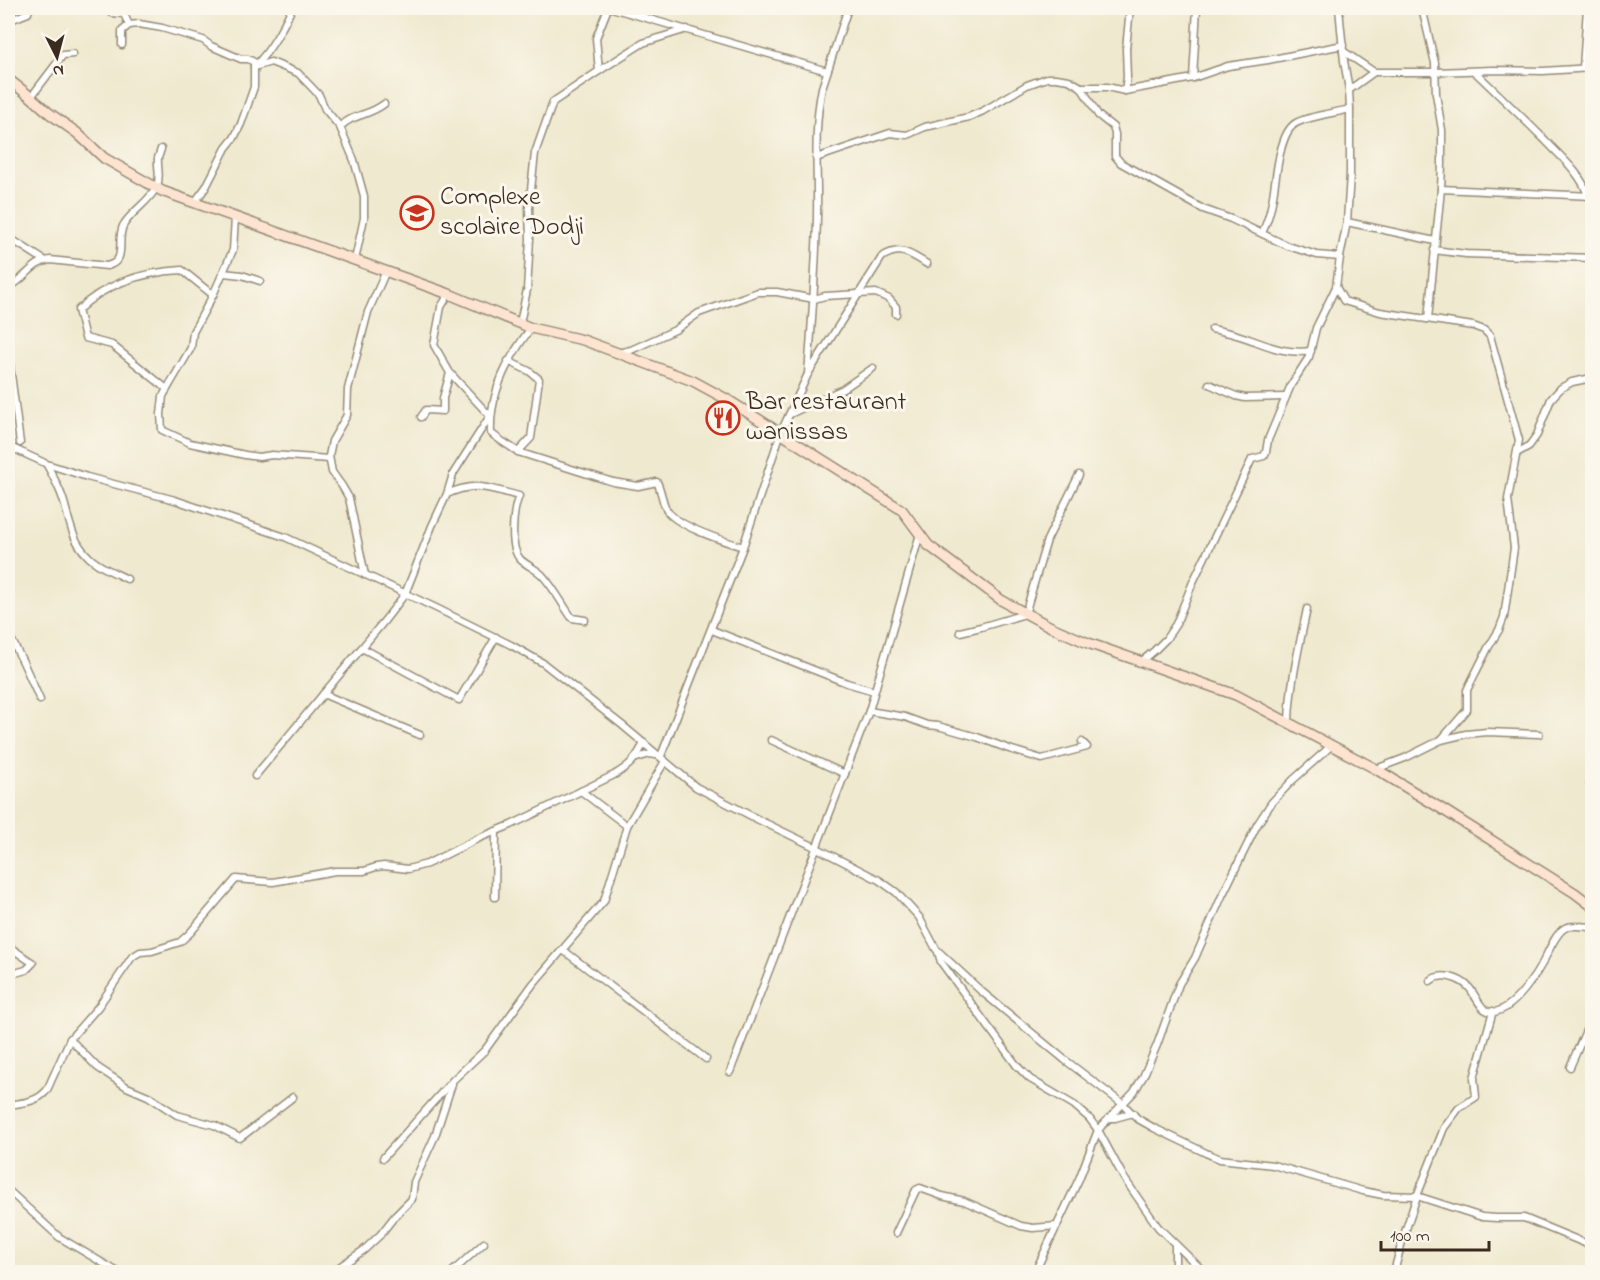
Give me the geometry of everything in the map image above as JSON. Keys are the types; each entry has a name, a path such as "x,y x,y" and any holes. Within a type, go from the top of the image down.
{"main road":[{"path":"8,79 104,158 156,188 386,270 531,328 583,340 693,381 781,432 902,510 927,545 983,589 1025,614 1088,643 1236,694 1376,769 1593,906"}],"street":[{"path":"8,21 28,13 29,8"},
{"path":"104,8 112,14 124,14 129,25"},
{"path":"254,67 279,34 292,8"},
{"path":"598,71 596,38 610,8 827,71"},
{"path":"808,375 816,242 819,102 848,8"},
{"path":"1125,91 1130,8"},
{"path":"1193,78 1197,8"},
{"path":"1142,662 1166,639 1176,624 1193,582 1252,459 1264,456 1268,440 1291,385 1309,357 1316,328 1336,287 1347,222 1350,174 1349,90 1339,8"},
{"path":"1422,8 1435,63 1436,94 1442,130 1441,189 1428,320"},
{"path":"1583,68 1587,8"},
{"path":"122,45 122,31 129,25 139,24 203,40 211,46 254,62 254,87 241,124 206,187 195,202"},
{"path":"520,323 527,290 529,208 535,153 553,102 643,43 688,29"},
{"path":"1081,87 1107,87 1125,91 1193,78 1228,66 1343,48 1374,72"},
{"path":"31,97 63,55 73,54"},
{"path":"254,67 271,62 298,73 319,95 326,109 340,127 354,160 364,196 364,218 356,260"},
{"path":"1349,90 1374,72 1543,71 1593,68"},
{"path":"1474,71 1565,161 1581,180 1590,196"},
{"path":"816,158 890,133 907,135 925,127 969,117 1027,85 1047,78 1069,80 1081,87 1096,113 1113,128 1115,156 1121,164 1203,209 1231,219 1288,246 1317,255 1340,257"},
{"path":"340,127 345,121 374,111 384,104"},
{"path":"1262,233 1273,199 1278,157 1293,124 1350,109"},
{"path":"8,287 14,285 44,260 106,266 114,264 120,253 124,225 156,188 160,176 158,159 161,149"},
{"path":"1441,189 1590,196"},
{"path":"235,218 233,250 193,332 191,348 163,396 162,430 190,443 259,457 328,459"},
{"path":"1347,222 1435,241"},
{"path":"8,237 44,260"},
{"path":"1434,250 1466,254 1593,258"},
{"path":"383,1158 453,1080 485,1050 533,984 604,901 627,826 663,759 743,547 781,432 808,375 879,260 894,251 906,252 927,264"},
{"path":"167,389 112,345 85,338 78,310 90,299 114,285 164,271 182,270 213,295"},
{"path":"365,575 349,498 332,472 328,459 332,441 347,414 348,389 368,312 386,270"},
{"path":"223,273 242,275 260,281"},
{"path":"1336,287 1344,301"},
{"path":"618,353 631,350 675,330 699,313 763,291 777,291 813,299 825,296 876,293 895,305 896,314"},
{"path":"449,294 441,307 434,345 450,374 490,416"},
{"path":"1329,301 1344,301 1380,312 1473,326 1484,330 1490,336 1519,440 1508,499 1514,548 1504,616 1467,690 1467,710 1441,740"},
{"path":"531,328 508,361 498,385 490,416 491,433 518,452 613,482 638,486 657,482 663,502 671,515 689,526 743,547"},
{"path":"1212,329 1238,335 1286,352 1311,351"},
{"path":"8,351 20,443"},
{"path":"508,361 529,371 539,379 531,438 518,452"},
{"path":"789,414 843,389 873,368"},
{"path":"421,417 426,410 442,411 450,374"},
{"path":"1517,453 1529,446 1537,435 1551,399 1561,388 1572,382 1593,378"},
{"path":"1209,384 1245,398 1286,397"},
{"path":"255,776 405,594 447,494 453,474 490,416"},
{"path":"8,446 46,464 205,509 285,537 496,637 543,663 574,686 696,787 879,880 896,892 919,917 941,962 1023,1073 1074,1105 1098,1130 1124,1178 1158,1227 1204,1272"},
{"path":"46,464 58,484 72,532 80,547 98,564 127,579"},
{"path":"960,632 1025,614 1047,540 1079,474"},
{"path":"447,494 462,488 481,486 519,496 514,520 513,543 516,553 542,575 572,618 585,620"},
{"path":"730,1072 869,711 920,534"},
{"path":"1290,722 1290,698 1294,671 1307,609"},
{"path":"711,630 847,683 874,691"},
{"path":"8,633 40,700"},
{"path":"362,648 459,700 496,637"},
{"path":"323,694 420,735"},
{"path":"869,711 938,726 1042,759 1087,747 1082,742"},
{"path":"1376,769 1441,740 1466,734 1487,732 1539,734"},
{"path":"771,740 845,774"},
{"path":"8,1105 33,1100 43,1095 70,1040 98,1007 132,957 140,952 152,951 180,942 236,879 273,882 334,870 364,871 384,866 408,869 418,867 625,769 637,758 644,743"},
{"path":"1035,1272 1079,1179 1098,1130 1134,1092 1143,1077 1161,1036 1179,984 1195,958 1257,825 1272,802 1331,746"},
{"path":"637,758 650,754 663,759"},
{"path":"581,791 627,826"},
{"path":"495,897 496,831"},
{"path":"1430,981 1445,976 1465,983 1482,1008 1488,1011 1499,1011 1510,1005 1521,993 1542,965 1559,933 1565,928 1593,927"},
{"path":"8,946 33,963 26,970 8,975"},
{"path":"936,949 981,991 1123,1104 1138,1119 1206,1153 1220,1159 1273,1165 1363,1191 1383,1195 1418,1196 1482,1217 1524,1218 1593,1246"},
{"path":"563,950 706,1059"},
{"path":"1394,1272 1418,1196 1444,1128 1459,1108 1476,1097 1474,1078 1493,1011"},
{"path":"1570,1067 1593,1017"},
{"path":"70,1040 97,1067 127,1087 148,1096 177,1115 214,1125 240,1138 293,1097"},
{"path":"332,1272 364,1250 412,1199 414,1182 435,1136 453,1080"},
{"path":"1109,1118 1133,1113"},
{"path":"896,1233 916,1190 920,1188 964,1201 1020,1226 1033,1228 1057,1226"},
{"path":"8,1190 59,1237 118,1272"},
{"path":"452,1272 483,1243"},
{"path":"1175,1245 1175,1272"}],"place":[{"name":"Complexe scolaire Dodji","path":"417,213"},
{"name":"Bar restaurant wanissas","path":"723,418"}]}
